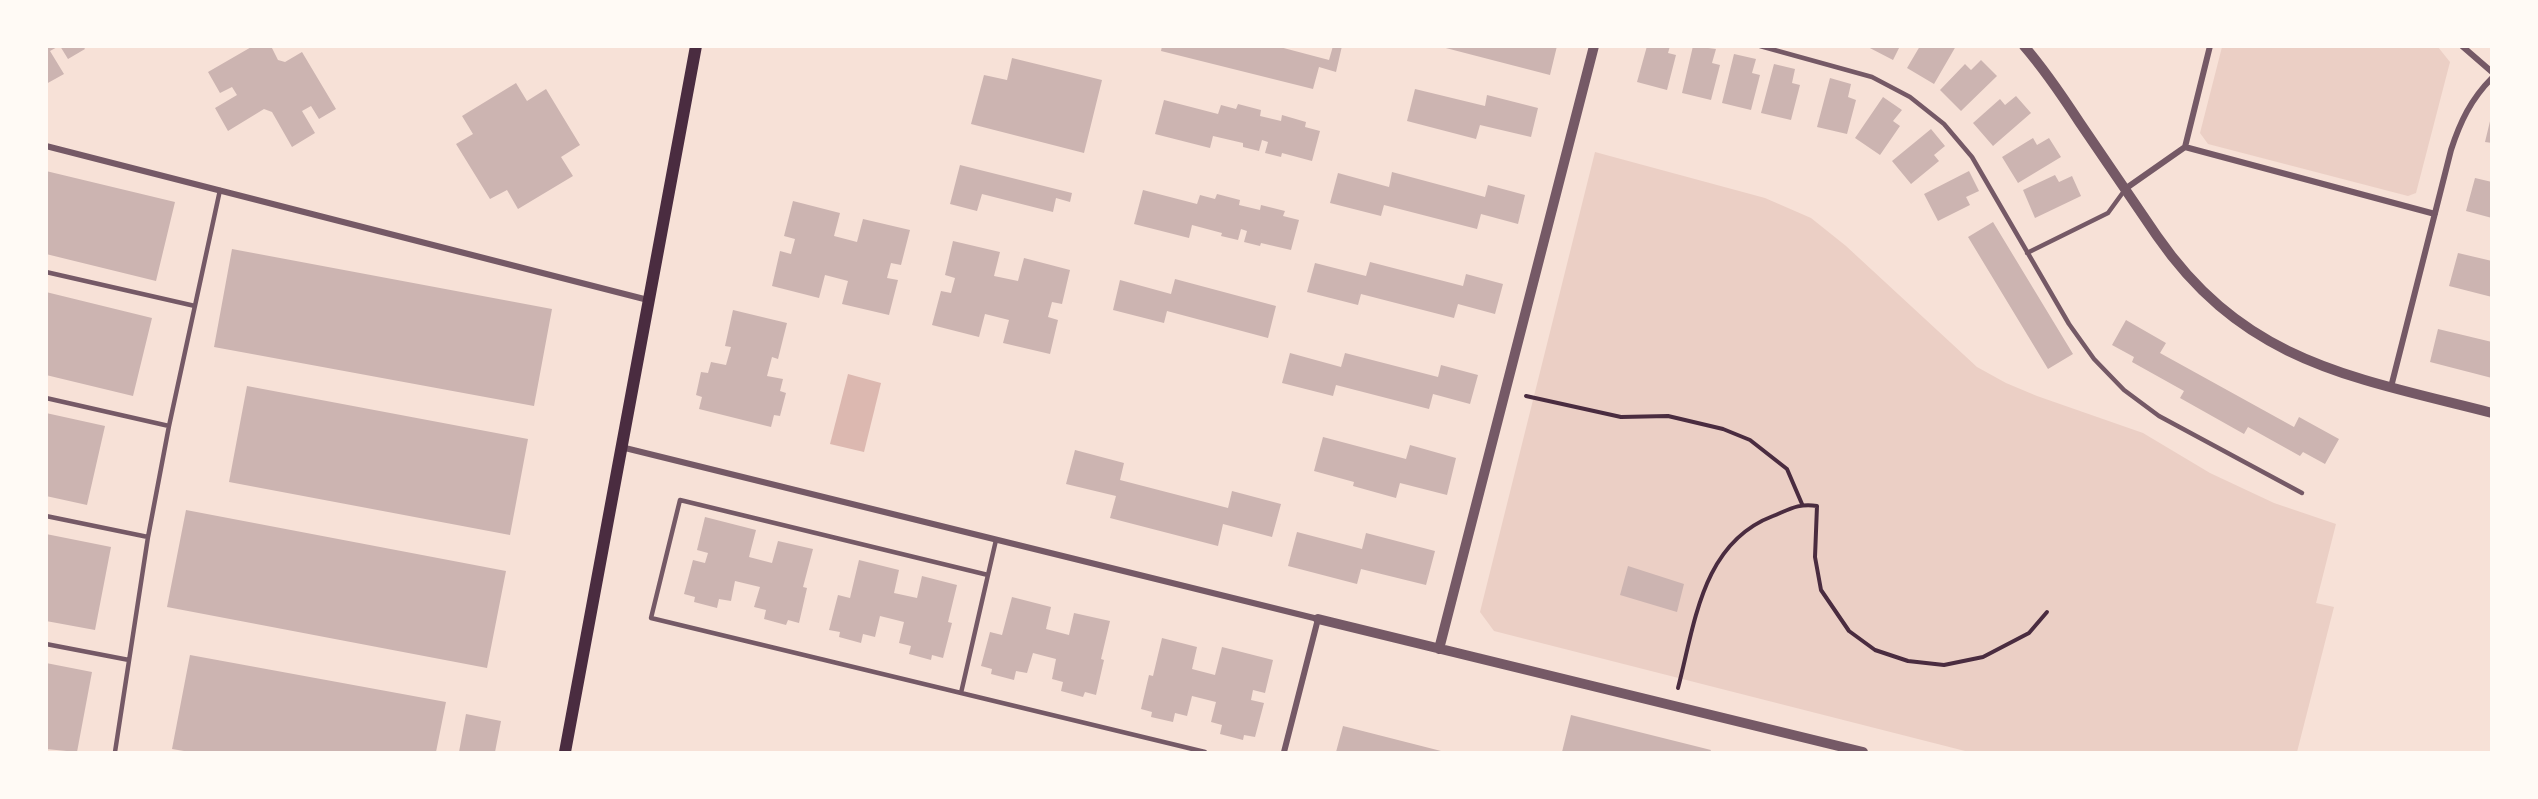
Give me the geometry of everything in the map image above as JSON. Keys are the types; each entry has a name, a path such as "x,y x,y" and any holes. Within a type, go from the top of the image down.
{"main road":[{"path":"565,753 696,46"}],"street":[{"path":"1439,649 1594,46"},
{"path":"2024,46 2049,76 2178,263 2224,311 2252,332 2303,360 2391,387 2492,413"},
{"path":"2125,189 2185,147 2210,46"},
{"path":"2462,46 2492,72"},
{"path":"2391,387 2458,129 2471,102 2492,78"},
{"path":"46,146 648,300"},
{"path":"2185,147 2435,214"},
{"path":"621,447 1863,753"},
{"path":"1284,753 1318,619"}],"lane":[{"path":"1760,46 1872,77 1910,97 1944,124 1972,157 2069,324 2094,359 2124,390 2158,416 2302,493"},
{"path":"2027,253 2108,213 2125,189"},
{"path":"115,753 148,537 169,426 220,190"},
{"path":"46,272 195,306"},
{"path":"46,398 169,426"},
{"path":"988,575 680,500 651,618 1205,753"},
{"path":"46,516 148,537"},
{"path":"961,693 996,540"},
{"path":"46,644 129,660"}],"path":[{"path":"1526,396 1621,417 1668,416 1723,429 1750,440 1787,469 1802,504"},
{"path":"1678,688 1704,590 1714,567 1727,549 1755,523 1802,504 1817,506 1815,557 1821,590 1849,631 1875,650 1908,661 1944,665 1983,657 2030,633 2047,612"}],"shaded area":[{"path":"2222,47 2438,47 2450,62 2416,193 2408,196 2208,144 2200,133"},
{"path":"1595,152 1765,198 1811,218 1846,246 1977,367 2037,396 2143,433 2210,473 2274,503 2336,524 2316,603 2334,607 2297,752 1969,752 1494,631 1480,612"},
{"path":"848,374 881,383 864,452 830,444"}],"building":[{"path":"46,46 59,46 50,51 64,74 46,84"},
{"path":"60,46 83,46 85,49 68,59"},
{"path":"253,46 271,46 278,60 285,62 302,52 336,109 319,119 311,106 302,111 315,133 292,147 272,112 264,109 228,131 215,108 237,95 232,87 220,93 208,72"},
{"path":"1162,46 1276,46 1329,60 1333,46 1342,46 1336,72 1319,67 1313,89 1161,51"},
{"path":"1438,46 1557,46 1550,75"},
{"path":"1647,46 1670,46 1668,53 1676,55 1667,90 1637,82"},
{"path":"1693,46 1716,49 1712,63 1720,65 1711,100 1682,93"},
{"path":"1866,46 1900,46 1893,60"},
{"path":"1920,46 1956,46 1934,84 1907,68"},
{"path":"1734,54 1756,59 1752,73 1760,75 1751,110 1722,103"},
{"path":"1012,58 1102,80 1084,153 971,124 984,75 1007,80"},
{"path":"1981,60 1997,76 1961,111 1940,90 1965,64 1971,70"},
{"path":"1774,64 1795,69 1792,83 1800,85 1791,120 1761,113"},
{"path":"1830,78 1851,84 1848,97 1856,100 1847,134 1817,127"},
{"path":"516,83 527,101 546,89 580,145 561,157 573,176 518,209 507,190 490,199 456,144 473,134 462,116"},
{"path":"1415,89 1485,106 1487,95 1538,108 1531,137 1480,125 1476,139 1407,121"},
{"path":"2016,96 2031,113 1993,146 1973,123 2000,99 2005,105"},
{"path":"1883,97 1902,110 1893,121 1900,126 1880,155 1855,138"},
{"path":"1164,100 1218,114 1221,105 1236,109 1238,104 1261,110 1260,116 1281,121 1282,115 1306,122 1305,127 1320,131 1312,161 1282,153 1281,157 1265,153 1268,142 1262,140 1259,151 1243,147 1243,143 1213,136 1210,148 1155,134"},
{"path":"2492,118 2492,143 2485,142"},
{"path":"1931,129 1945,146 1934,155 1939,161 1911,184 1892,161"},
{"path":"2033,138 2037,145 2049,138 2061,157 2018,183 2002,157"},
{"path":"960,165 1072,193 1070,202 1056,198 1053,212 982,194 977,211 950,204"},
{"path":"46,171 175,202 156,281 46,254"},
{"path":"1969,171 1979,191 1966,197 1970,205 1938,221 1924,194"},
{"path":"1392,172 1485,197 1488,185 1525,195 1518,224 1481,214 1477,229 1384,205 1381,216 1330,203 1338,173 1389,187"},
{"path":"2055,175 2059,182 2072,176 2081,196 2035,218 2023,190"},
{"path":"2475,178 2492,182 2492,218 2466,211"},
{"path":"1143,190 1197,204 1200,195 1215,199 1217,194 1240,200 1239,205 1260,210 1261,205 1285,211 1283,216 1299,220 1291,250 1261,243 1260,246 1244,242 1247,231 1241,229 1238,240 1192,225 1189,238 1134,224"},
{"path":"793,201 840,213 834,236 857,242 863,219 910,230 901,265 891,263 887,278 898,280 889,315 842,304 848,281 825,275 819,298 772,286 780,251 791,254 795,239 784,236"},
{"path":"1993,222 2073,354 2048,369 1968,237"},
{"path":"953,241 1000,252 994,276 1018,281 1024,258 1070,270 1062,304 1052,302 1048,317 1058,320 1050,354 1003,343 1009,320 985,314 979,337 932,325 941,291 951,293 955,278 945,275"},
{"path":"232,249 552,309 534,406 214,347"},
{"path":"2458,253 2492,261 2492,297 2449,286"},
{"path":"1370,262 1463,286 1466,274 1503,284 1495,314 1458,304 1454,318 1361,294 1358,305 1307,292 1315,263 1366,276"},
{"path":"1175,279 1276,306 1268,338 1167,311 1164,323 1113,310 1120,280 1171,294"},
{"path":"46,292 152,318 133,396 46,375"},
{"path":"733,310 787,323 778,359 772,357 767,376 783,379 780,391 786,393 780,416 774,415 771,427 699,409 702,397 696,395 701,372 708,373 711,362 726,365 731,347 725,346"},
{"path":"2126,320 2166,343 2160,353 2294,427 2299,417 2339,439 2325,464 2303,452 2300,456 2248,427 2244,434 2180,398 2184,391 2132,362 2134,357 2112,345"},
{"path":"2438,329 2492,342 2492,378 2430,362"},
{"path":"1290,353 1341,367 1345,353 1438,377 1441,365 1478,375 1470,404 1433,394 1429,409 1336,385 1333,396 1282,383"},
{"path":"247,386 528,439 510,535 229,482"},
{"path":"46,413 105,426 87,505 46,496"},
{"path":"1323,437 1406,459 1410,445 1456,458 1447,495 1400,483 1396,498 1353,486 1354,482 1314,471"},
{"path":"1075,450 1124,463 1120,480 1228,508 1232,491 1281,504 1272,537 1223,524 1218,546 1110,518 1116,496 1066,484"},
{"path":"186,510 506,571 487,668 167,607"},
{"path":"705,517 756,530 749,557 772,563 778,541 813,549 803,587 807,588 799,623 788,620 786,625 764,619 766,610 754,607 760,587 735,581 731,601 719,599 717,608 694,602 695,597 684,594 693,560 705,563 708,553 697,550"},
{"path":"1297,532 1362,549 1366,533 1435,551 1426,585 1361,569 1357,584 1288,566"},
{"path":"46,534 111,547 95,630 46,621"},
{"path":"859,560 899,570 894,593 917,598 922,576 957,585 948,622 952,623 943,658 932,655 931,660 909,654 911,646 899,643 904,622 880,616 875,637 863,634 861,643 839,637 840,632 829,630 838,595 850,598"},
{"path":"1628,566 1684,584 1677,612 1620,595"},
{"path":"1012,597 1051,607 1046,629 1069,635 1074,613 1110,621 1096,695 1085,692 1083,697 1061,691 1063,682 1052,679 1056,659 1033,653 1027,673 1016,671 1014,680 991,674 992,669 981,666 990,632 1002,635"},
{"path":"1162,638 1197,647 1192,669 1215,675 1222,647 1273,660 1265,693 1253,690 1251,700 1264,703 1255,737 1244,735 1243,740 1220,734 1222,725 1211,722 1216,702 1192,696 1187,716 1175,713 1173,722 1151,717 1152,712 1141,709 1149,675 1153,676"},
{"path":"190,655 446,702 436,752 190,752 172,749"},
{"path":"46,663 92,672 77,752 46,749"},
{"path":"466,714 501,721 495,752 459,752"},
{"path":"1571,715 1711,750 1710,752 1562,752"},
{"path":"1343,726 1445,752 1336,752"}]}
